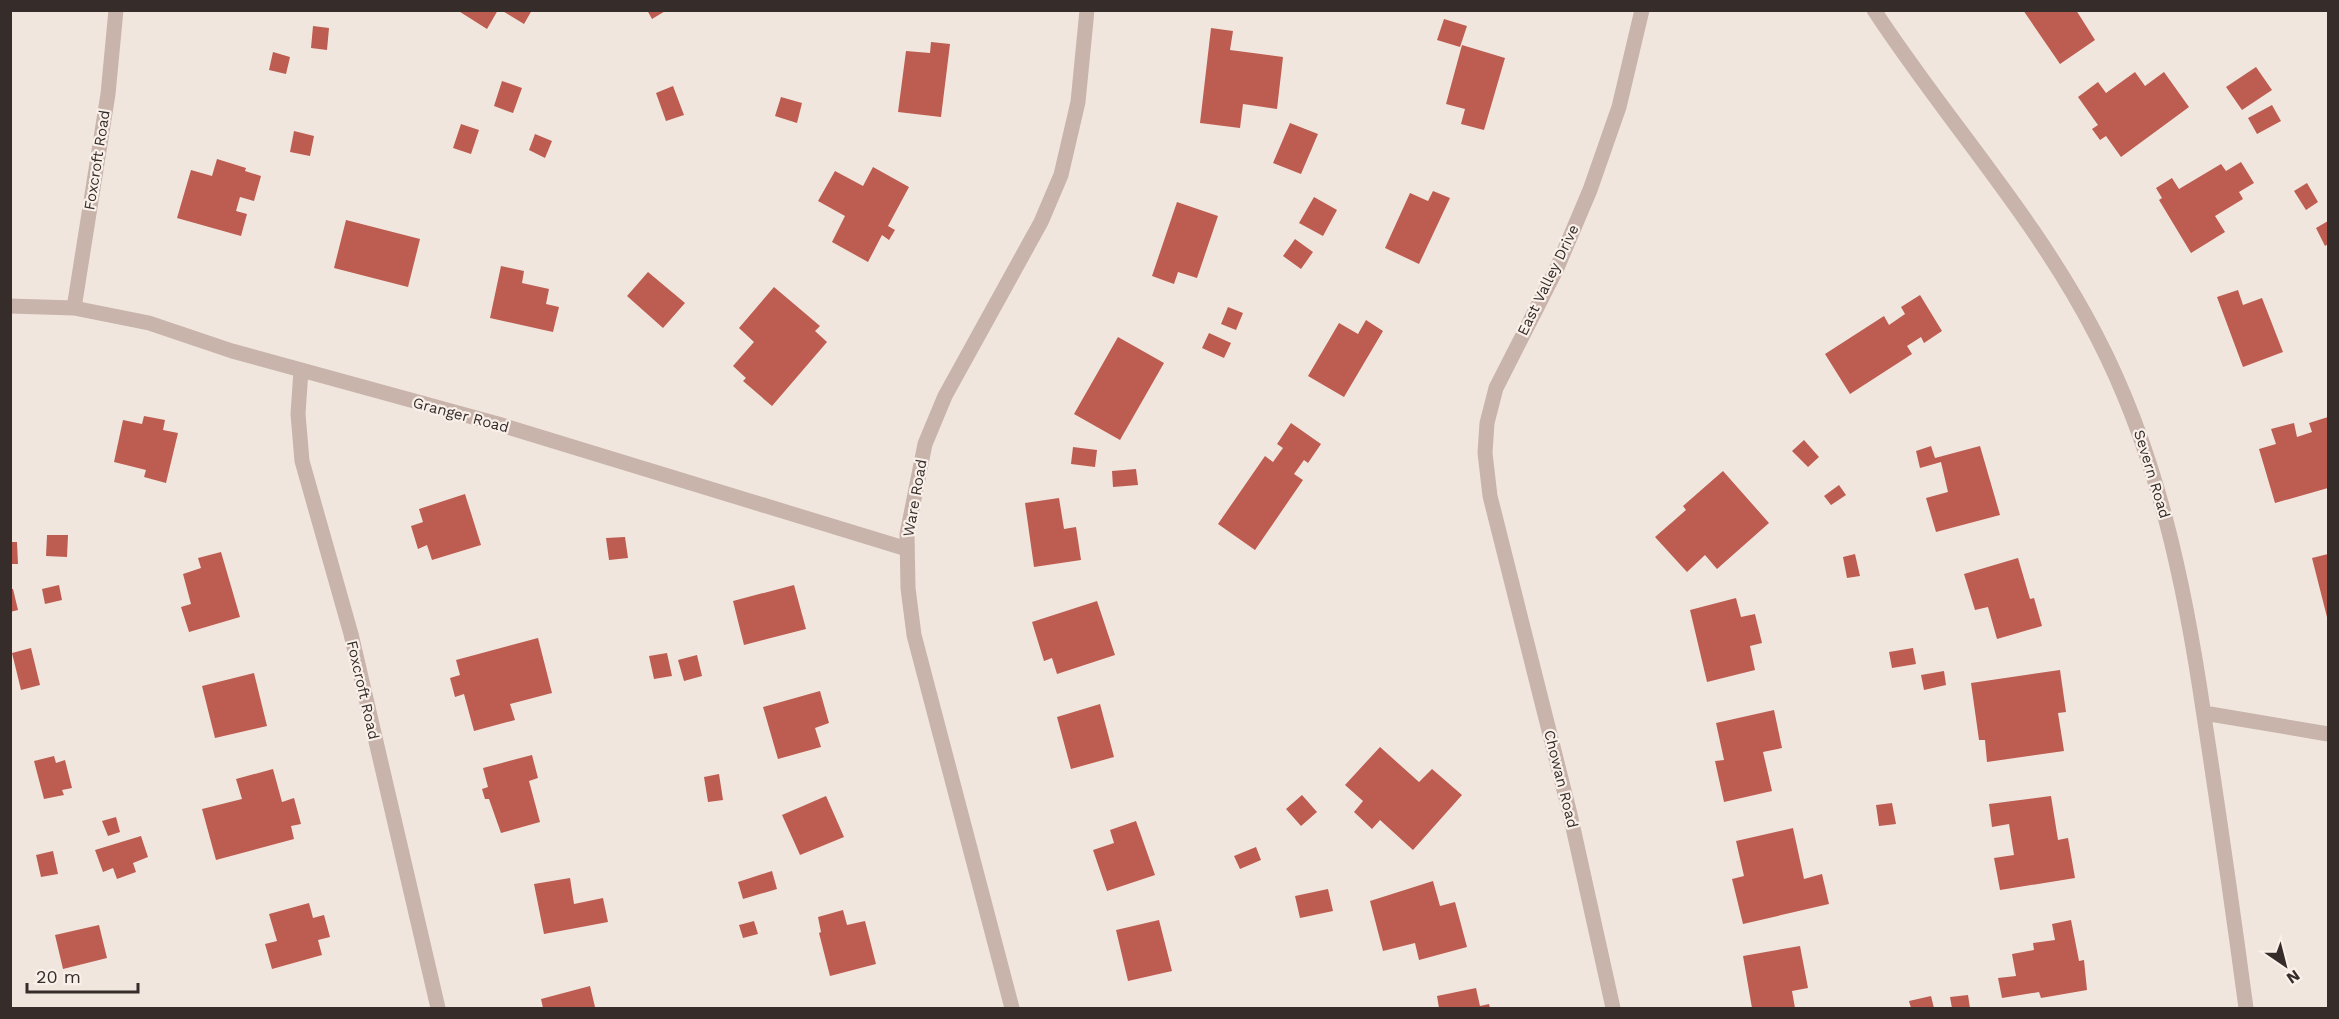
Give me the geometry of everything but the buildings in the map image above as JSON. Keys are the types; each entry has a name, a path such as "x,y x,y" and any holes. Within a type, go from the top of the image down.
{"street":[{"name":"Foxcroft Road","path":"74,308 108,94 116,10"},
{"name":"Ware Road","path":"1012,1008 914,635 908,588 907,534 925,444 945,396 1041,222 1061,175 1078,102 1087,10"},
{"name":"East Valley Drive","path":"1505,551 1490,496 1485,453 1487,423 1504,368 1557,268 1590,190 1619,107 1642,10"},
{"name":"Severn Road","path":"1874,10 1918,77 1954,120 2049,253 2096,334 2123,391 2150,461 2172,541 2198,663 2246,1008"},
{"name":"Granger Road","path":"10,306 74,308 149,323 301,370 498,424 907,549"},
{"name":"Foxcroft Road","path":"301,370 298,414 302,461 351,634 438,1008"},
{"name":"Chowan Road","path":"1505,551 1570,814 1613,1008"},
{"path":"2204,713 2328,734"}]}
